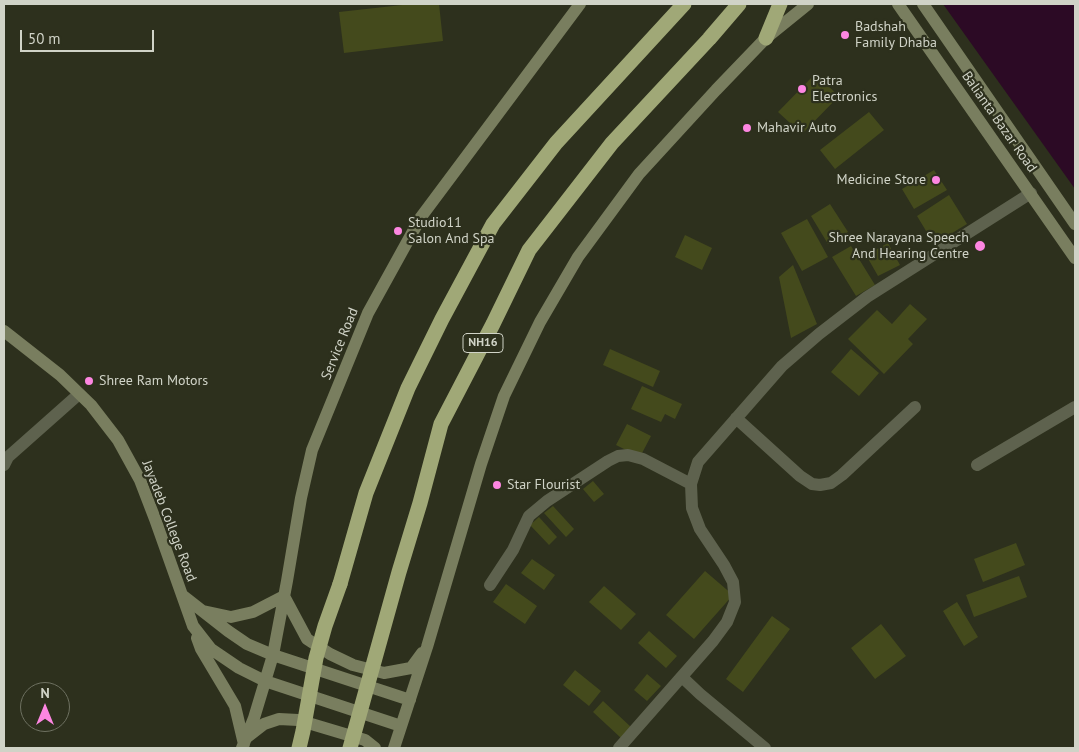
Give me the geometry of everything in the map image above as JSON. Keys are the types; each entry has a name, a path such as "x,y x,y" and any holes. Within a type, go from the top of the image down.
{"highway":[{"path":"299,748 316,658 340,584 366,493 408,388 442,319 493,224 556,143 684,4"},
{"name":"NH16","path":"350,748 441,424 530,250 612,143 740,4"},
{"path":"766,38 780,4"}],"street":[{"name":"Service Road","path":"244,744 273,655 301,498 312,450 368,313 421,217 580,4"},
{"path":"394,748 427,647 481,464 504,396 540,322 578,256 639,174 766,38 808,4"},
{"name":"Balianta Bazar Road","path":"898,4 1075,258"},
{"name":"Balianta Bazar Road","path":"923,4 1075,224"},
{"path":"619,748 713,641 727,622 735,602 733,582 700,529 692,508 691,484 698,462 782,366 819,334 867,297 1031,193"},
{"name":"Jayadeb College Road","path":"4,331 60,375 91,405 118,440 140,480 201,649 235,706 244,744"},
{"path":"4,465 8,457 79,394"},
{"path":"736,418 800,476 812,484 820,485 831,483 842,475 915,407"},
{"path":"977,465 1075,407"},
{"path":"490,585 513,550 529,516 547,501 608,461 618,456 628,455 643,460 691,484"},
{"path":"182,595 247,644 273,655 410,700"},
{"path":"204,611 232,617 253,612 284,596 307,639 330,654 353,665 384,674 411,668 427,647"},
{"path":"193,626 211,649 239,668 265,681 401,726"},
{"path":"682,677 765,748"},
{"path":"244,744 264,724 279,719 298,720 366,740 375,748"}],"shaded area":[{"path":"943,4 1075,4 1075,189"}],"building":[{"path":"411,4 439,4 443,41 344,53 339,12"},
{"path":"815,74 839,96 802,134 778,112"},
{"path":"869,112 884,130 835,169 820,150"},
{"path":"934,170 947,190 914,209 902,189"},
{"path":"949,195 967,224 934,244 917,216"},
{"path":"830,204 848,232 828,244 811,216"},
{"path":"807,219 828,257 802,271 781,233"},
{"path":"685,235 712,248 702,270 675,257"},
{"path":"888,243 900,265 878,276 866,255"},
{"path":"851,246 875,285 856,296 832,257"},
{"path":"793,265 817,324 791,338 779,277"},
{"path":"910,304 927,319 908,339 913,344 884,374 848,339 877,310 892,324"},
{"path":"610,349 660,371 653,387 603,365"},
{"path":"851,349 879,373 859,396 831,372"},
{"path":"642,386 682,404 675,419 665,414 661,422 631,409"},
{"path":"627,424 651,436 640,457 616,445"},
{"path":"593,481 604,494 594,502 583,489"},
{"path":"553,506 574,529 566,537 544,513"},
{"path":"539,517 557,537 549,545 530,525"},
{"path":"1016,543 1025,565 983,582 974,559"},
{"path":"532,559 555,575 544,590 521,573"},
{"path":"705,571 733,595 694,639 666,615"},
{"path":"1019,576 1027,597 974,617 966,595"},
{"path":"506,584 537,606 525,624 493,602"},
{"path":"604,586 636,614 621,630 589,602"},
{"path":"957,602 978,637 964,646 943,611"},
{"path":"772,616 790,629 743,692 726,679"},
{"path":"881,624 906,656 875,679 851,648"},
{"path":"649,631 677,656 666,668 638,643"},
{"path":"575,670 601,691 589,706 563,685"},
{"path":"647,674 661,686 647,701 634,690"},
{"path":"603,701 631,727 621,738 593,712"}],"place":[{"name":"Badshah Family Dhaba","path":"845,35"},
{"name":"Patra Electronics","path":"802,89"},
{"name":"Mahavir Auto","path":"747,128"},
{"name":"Medicine Store","path":"936,180"},
{"name":"Studio11 Salon And Spa","path":"398,231"},
{"name":"Shree Narayana Speech And Hearing Centre","path":"980,246"},
{"name":"Shree Ram Motors","path":"89,381"},
{"name":"Star Flourist","path":"497,485"}]}
